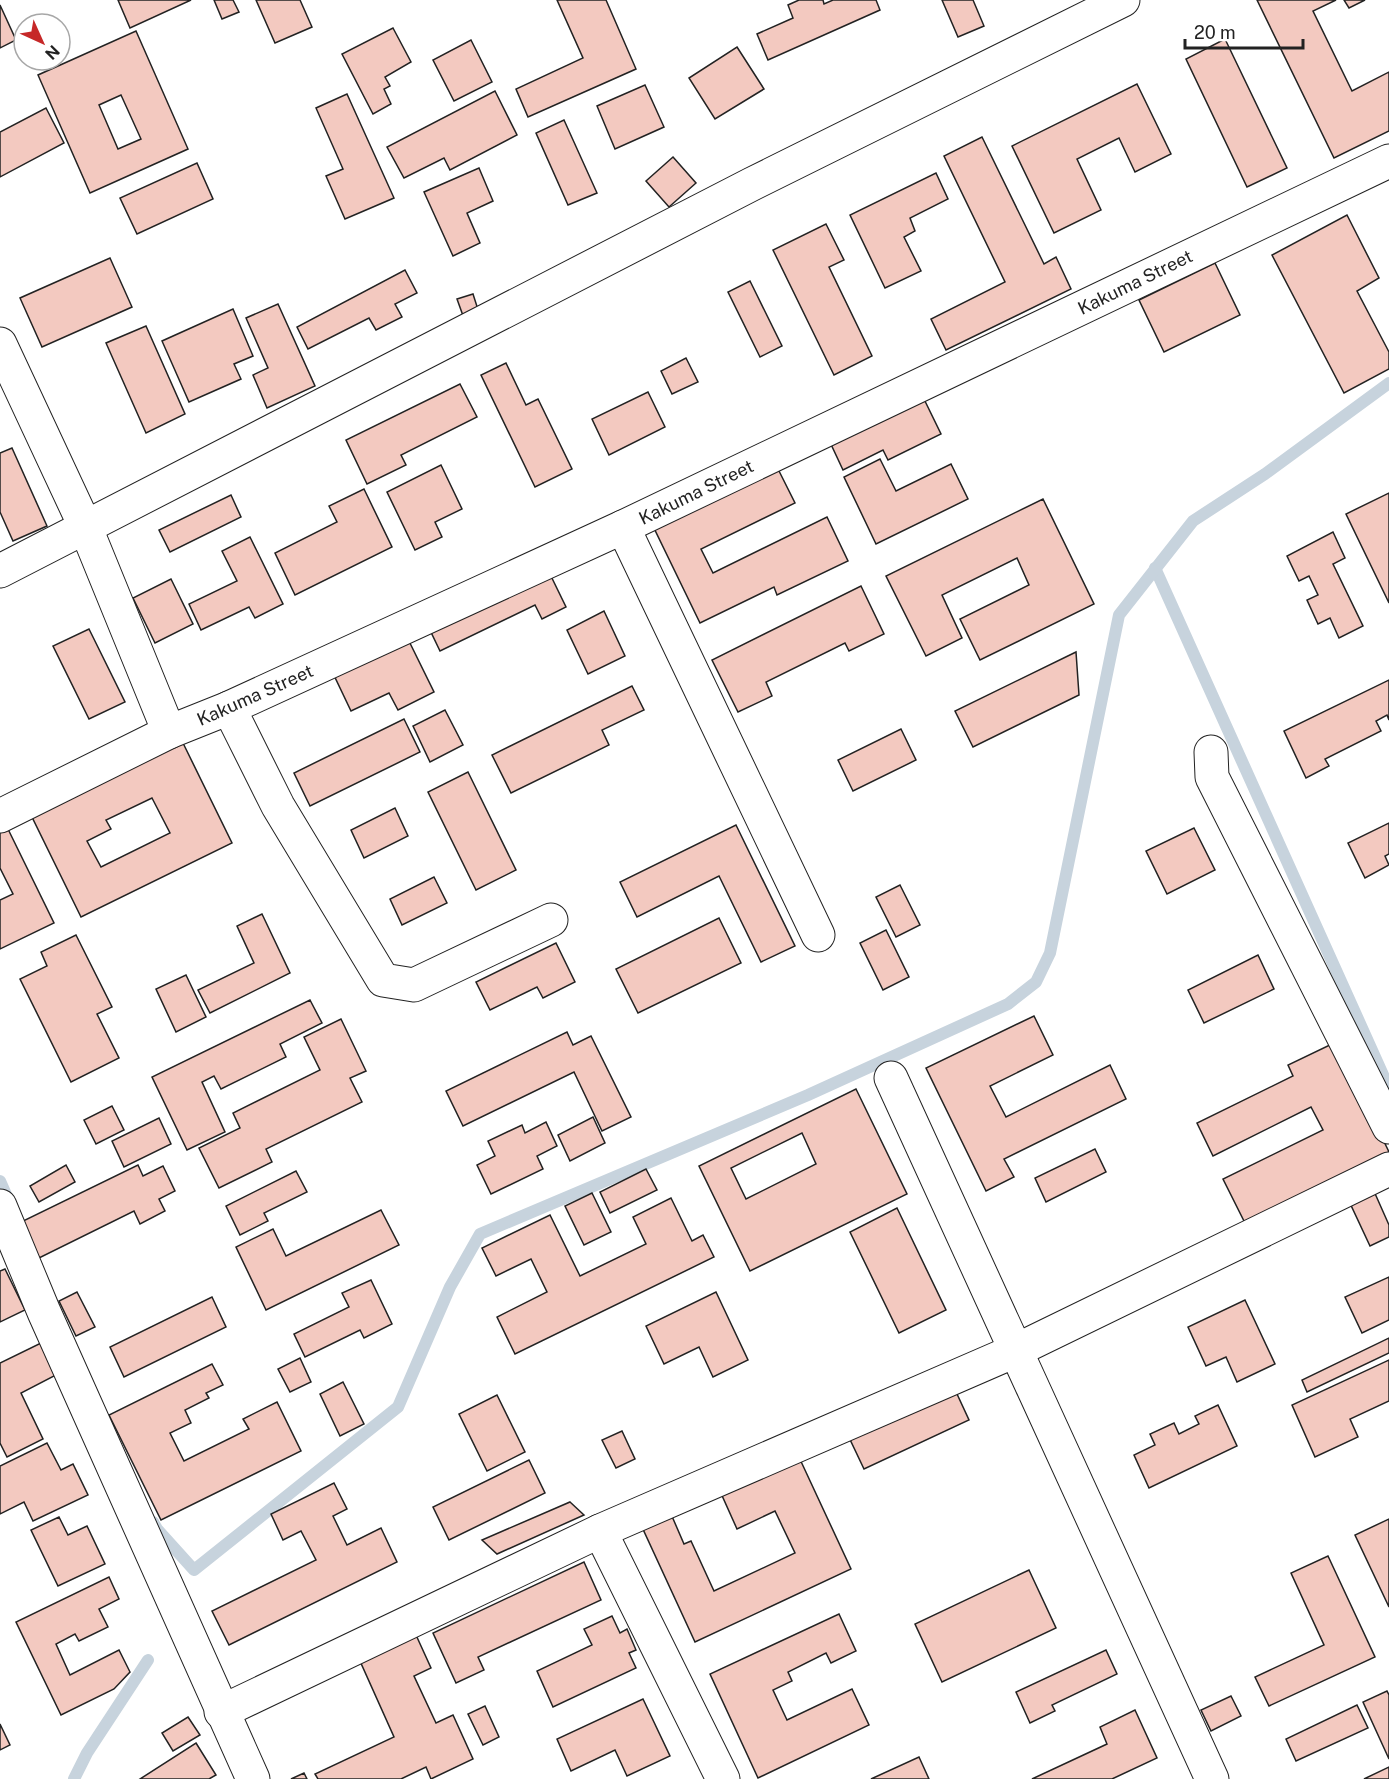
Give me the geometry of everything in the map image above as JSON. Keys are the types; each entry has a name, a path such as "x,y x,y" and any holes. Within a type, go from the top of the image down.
{"street":[{"path":"0,571 742,190 1123,0"},
{"name":"Kakuma Street","path":"0,816 169,732 229,708 623,527 1389,161"},
{"path":"0,344 86,526 169,732"},
{"path":"623,527 818,935"},
{"path":"229,708 278,806 383,980 414,985 551,920"},
{"path":"1211,752 1212,777 1389,1127"},
{"path":"891,1078 1212,1779"},
{"path":"221,1712 600,1531 1017,1350 1389,1169"},
{"path":"0,1206 10,1257 44,1312 221,1712 253,1779"},
{"path":"600,1531 723,1779"}],"building":[{"path":"118,0 191,0 130,28"},
{"path":"214,0 233,0 239,12 222,19"},
{"path":"256,0 300,0 312,27 275,43"},
{"path":"557,0 606,0 636,69 528,117 516,89 583,58"},
{"path":"799,0 823,0 824,4 833,0 876,0 880,10 768,60 757,34 793,18 788,5"},
{"path":"942,0 973,0 984,26 958,37"},
{"path":"1257,0 1336,0 1313,11 1352,91 1389,72 1389,131 1334,158"},
{"path":"1344,0 1365,0 1349,8"},
{"path":"0,5 12,31 12,42 0,48"},
{"path":"393,28 411,62 385,77 390,86 384,89 391,104 373,114 342,54"},
{"path":"136,31 188,149 90,193 38,75 45,72 72,72 72,60","holes":["121,95 141,139 118,149 99,105"]},
{"path":"1225,39 1287,168 1247,187 1186,59"},
{"path":"471,40 492,82 454,101 433,60"},
{"path":"737,47 764,89 715,119 689,78"},
{"path":"1137,84 1171,154 1135,172 1119,138 1077,159 1101,210 1054,233 1012,146"},
{"path":"645,85 664,127 615,149 597,106"},
{"path":"495,91 517,135 450,170 444,158 404,178 387,147"},
{"path":"347,94 394,198 345,219 326,176 343,169 316,108"},
{"path":"46,108 64,143 0,177 0,132"},
{"path":"564,120 597,193 568,205 536,133"},
{"path":"982,137 1044,264 1056,257 1071,289 946,350 931,319 1005,282 944,156"},
{"path":"673,157 696,183 669,207 646,181"},
{"path":"197,163 213,199 137,234 120,198"},
{"path":"479,168 493,201 467,213 480,243 453,256 424,192"},
{"path":"936,173 948,199 910,218 915,231 904,237 921,271 885,288 850,215"},
{"path":"1347,215 1379,278 1357,291 1389,352 1389,369 1344,393 1272,255"},
{"path":"826,224 844,260 829,267 872,356 834,375 773,250"},
{"path":"110,258 132,307 42,347 20,298"},
{"path":"1215,263 1240,315 1164,352 1139,300"},
{"path":"405,270 417,293 395,304 402,317 376,330 369,318 308,349 297,327"},
{"path":"750,281 782,346 760,357 728,292"},
{"path":"473,294 481,319 466,324 457,299"},
{"path":"278,304 315,386 267,408 253,375 268,368 246,318"},
{"path":"233,309 253,356 234,364 241,379 189,402 162,341"},
{"path":"146,326 185,414 146,433 106,343"},
{"path":"686,358 698,382 672,394 661,371"},
{"path":"506,363 526,405 538,399 572,469 535,487 481,375"},
{"path":"460,384 477,417 401,455 406,465 367,484 346,440"},
{"path":"648,392 665,427 609,455 592,419"},
{"path":"922,395 941,434 888,460 883,450 843,470 829,440"},
{"path":"12,448 47,526 13,541 0,512 0,453"},
{"path":"880,459 896,491 951,464 968,499 876,544 844,477"},
{"path":"775,463 795,503 701,549 713,573 827,517 848,561 777,595 774,587 700,623 652,524"},
{"path":"441,465 462,509 435,522 442,537 415,550 387,492"},
{"path":"364,489 392,547 295,595 275,553 337,522 329,506"},
{"path":"1389,493 1389,603 1346,514"},
{"path":"231,495 241,517 170,552 159,530"},
{"path":"1043,499 1094,604 980,660 960,619 1029,585 1017,558 942,595 962,638 926,656 886,576"},
{"path":"1333,532 1345,558 1333,564 1363,626 1339,638 1330,618 1318,624 1307,600 1318,595 1309,576 1299,581 1287,556"},
{"path":"250,537 283,604 255,618 249,607 201,630 189,604 237,581 222,551"},
{"path":"548,570 566,607 542,619 535,605 440,651 429,628"},
{"path":"171,579 193,624 155,643 133,598"},
{"path":"861,586 884,634 849,651 845,643 766,682 772,696 738,712 712,660"},
{"path":"604,611 625,656 588,674 567,630"},
{"path":"89,629 125,702 89,719 53,646"},
{"path":"405,633 434,692 398,710 389,693 351,711 331,669"},
{"path":"1076,652 1079,695 973,747 955,711"},
{"path":"1389,680 1389,720 1387,715 1376,721 1381,731 1325,759 1329,766 1306,778 1284,731"},
{"path":"632,686 644,710 602,730 609,745 511,793 492,755"},
{"path":"445,710 463,745 430,762 413,726"},
{"path":"404,719 420,752 310,806 294,773"},
{"path":"901,729 916,760 853,791 838,760"},
{"path":"182,741 232,843 81,917 31,815","holes":["152,798 170,833 101,867 87,841 111,829 106,820"]},
{"path":"468,772 516,870 476,890 428,792"},
{"path":"395,808 408,836 364,858 351,830"},
{"path":"1389,823 1389,854 1385,856 1389,865 1365,878 1348,843"},
{"path":"6,825 54,923 0,949 0,900 13,894 0,868 0,828"},
{"path":"736,825 795,946 761,962 719,876 637,917 620,882"},
{"path":"1194,828 1215,870 1167,894 1146,851"},
{"path":"434,877 447,903 402,925 390,899"},
{"path":"900,885 920,925 896,937 876,897"},
{"path":"262,914 290,973 210,1013 198,990 254,963 237,926"},
{"path":"719,918 741,963 638,1013 616,969"},
{"path":"886,930 909,977 883,990 860,943"},
{"path":"76,935 112,1007 97,1014 119,1058 71,1082 20,979 47,966 41,952"},
{"path":"556,943 575,982 543,998 537,987 490,1010 476,982"},
{"path":"1258,955 1274,989 1204,1023 1188,990"},
{"path":"186,975 206,1017 176,1032 156,989"},
{"path":"310,1000 322,1023 280,1044 286,1057 221,1089 214,1076 202,1082 225,1132 187,1150 152,1077"},
{"path":"1034,1016 1053,1055 990,1086 1006,1117 1110,1065 1126,1099 1004,1159 1014,1177 986,1191 926,1068"},
{"path":"341,1019 366,1071 350,1078 362,1102 266,1149 272,1162 219,1188 199,1148 240,1128 233,1113 320,1070 304,1037"},
{"path":"567,1032 573,1045 591,1036 631,1117 602,1131 574,1072 463,1126 446,1091"},
{"path":"1336,1042 1389,1152 1245,1223 1223,1179 1323,1130 1311,1107 1213,1156 1197,1123 1293,1076 1288,1065"},
{"path":"856,1089 907,1194 750,1271 699,1166","holes":["802,1133 816,1164 746,1199 731,1168"]},
{"path":"112,1106 124,1130 96,1144 84,1120"},
{"path":"593,1117 605,1143 570,1161 558,1135"},
{"path":"159,1118 171,1144 124,1167 112,1141"},
{"path":"546,1122 557,1146 537,1156 543,1169 491,1194 477,1165 495,1156 488,1141 522,1125 525,1133"},
{"path":"1095,1149 1106,1172 1046,1202 1035,1178"},
{"path":"66,1165 75,1182 39,1202 30,1186"},
{"path":"138,1165 143,1176 163,1166 175,1191 159,1199 165,1211 140,1224 134,1211 39,1258 21,1222"},
{"path":"646,1169 657,1190 610,1213 600,1192"},
{"path":"296,1171 307,1192 264,1213 268,1221 240,1235 226,1206"},
{"path":"1373,1189 1389,1225 1389,1237 1370,1246 1349,1201"},
{"path":"592,1193 611,1232 584,1245 565,1206"},
{"path":"671,1198 692,1241 703,1235 714,1257 515,1354 497,1317 547,1292 531,1259 496,1276 482,1248 550,1215 580,1276 646,1244 633,1217"},
{"path":"897,1208 946,1310 899,1333 850,1232"},
{"path":"381,1210 399,1245 266,1310 236,1247 273,1229 286,1256"},
{"path":"5,1269 25,1310 0,1322 0,1271"},
{"path":"1389,1277 1389,1320 1362,1333 1345,1297"},
{"path":"371,1280 392,1324 364,1338 360,1330 305,1357 294,1334 349,1307 342,1293"},
{"path":"77,1292 95,1327 76,1336 59,1301"},
{"path":"716,1292 748,1360 713,1377 699,1347 664,1364 646,1326"},
{"path":"212,1297 226,1327 124,1377 110,1347"},
{"path":"1245,1300 1275,1364 1237,1382 1226,1357 1206,1366 1188,1327"},
{"path":"1389,1338 1389,1353 1307,1392 1302,1380"},
{"path":"41,1343 56,1375 21,1393 43,1439 7,1457 0,1443 0,1363"},
{"path":"300,1358 311,1382 290,1392 278,1369"},
{"path":"1389,1360 1389,1401 1350,1419 1358,1437 1315,1457 1292,1405"},
{"path":"212,1364 223,1385 206,1393 209,1398 185,1410 191,1423 170,1433 184,1461 249,1429 243,1419 277,1402 301,1451 161,1520 109,1415"},
{"path":"951,1381 969,1420 864,1469 846,1431"},
{"path":"343,1382 364,1424 340,1436 320,1394"},
{"path":"497,1395 525,1452 487,1471 459,1414"},
{"path":"1218,1405 1237,1446 1149,1488 1134,1455 1155,1445 1150,1434 1174,1423 1179,1434 1199,1424 1195,1416"},
{"path":"622,1431 635,1459 616,1468 602,1440"},
{"path":"47,1443 61,1470 73,1464 88,1495 33,1521 24,1502 0,1514 0,1466"},
{"path":"798,1455 851,1569 695,1642 642,1527 671,1514 684,1544 691,1541 714,1591 795,1553 775,1511 737,1529 720,1491"},
{"path":"529,1460 545,1493 449,1540 433,1507"},
{"path":"334,1483 347,1509 333,1516 347,1545 381,1528 397,1562 229,1645 212,1611 316,1560 301,1531 283,1540 271,1514"},
{"path":"570,1502 584,1515 497,1554 482,1540"},
{"path":"59,1517 68,1535 87,1526 105,1564 58,1586 31,1530"},
{"path":"1389,1519 1389,1607 1355,1535"},
{"path":"1328,1556 1375,1657 1269,1706 1255,1677 1324,1645 1291,1573"},
{"path":"584,1562 601,1600 478,1657 484,1670 456,1683 433,1633"},
{"path":"1029,1570 1056,1628 942,1682 915,1624"},
{"path":"109,1577 119,1599 99,1609 108,1627 79,1641 75,1634 56,1644 70,1675 119,1650 130,1672 114,1689 61,1715 16,1622"},
{"path":"839,1614 856,1651 831,1663 826,1653 788,1672 792,1681 773,1690 787,1720 852,1689 869,1725 758,1778 710,1674"},
{"path":"612,1616 620,1633 627,1629 636,1650 629,1653 636,1668 553,1707 537,1671 592,1645 584,1629"},
{"path":"416,1635 431,1668 414,1676 436,1723 453,1715 473,1759 431,1779 426,1767 401,1779 318,1779 315,1774 394,1737 360,1661"},
{"path":"1106,1650 1117,1674 1052,1705 1055,1711 1030,1723 1016,1692"},
{"path":"1387,1691 1389,1695 1389,1759 1363,1702"},
{"path":"1231,1696 1241,1716 1211,1731 1201,1710"},
{"path":"643,1699 670,1756 627,1776 615,1750 571,1771 557,1739"},
{"path":"1357,1705 1368,1728 1296,1761 1286,1739"},
{"path":"485,1706 499,1737 483,1745 468,1714"},
{"path":"1135,1710 1157,1758 1112,1779 1032,1779 1107,1744 1100,1727"},
{"path":"188,1717 200,1735 173,1751 162,1733"},
{"path":"0,1724 10,1745 0,1750"},
{"path":"196,1743 216,1775 209,1779 140,1779"},
{"path":"919,1757 929,1779 871,1779"},
{"path":"1389,1767 1389,1779 1364,1779"},
{"path":"304,1773 307,1779 291,1779"}],"waterway":[{"path":"153,1522 194,1570 398,1407 450,1287 480,1234 808,1095 1008,1004 1036,982 1050,953 1119,615 1193,521 1265,474 1389,383"},
{"path":"1155,568 1389,1088"},
{"path":"0,1181 11,1206"},
{"path":"74,1779 87,1753 148,1660"}]}
